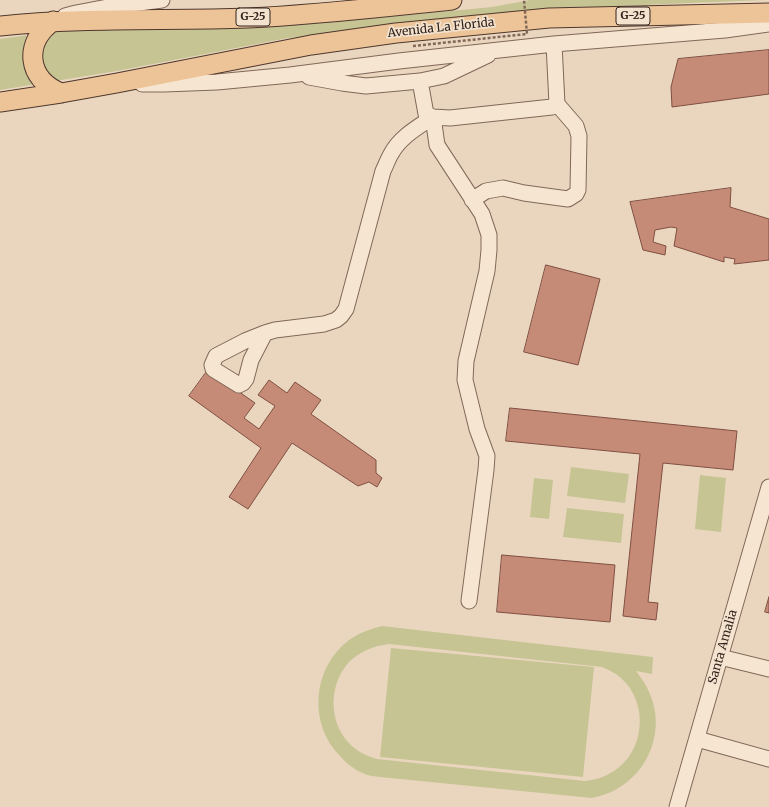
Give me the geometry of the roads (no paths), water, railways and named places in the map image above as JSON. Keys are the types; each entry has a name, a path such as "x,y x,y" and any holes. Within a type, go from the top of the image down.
{"main road":[{"name":"G-25","path":"0,26 53,21 112,19 213,19 281,16 351,11 452,0"},
{"name":"Avenida La Florida","path":"0,102 117,83 311,45 403,32 549,18 769,13"},
{"path":"53,21 39,34 35,42 33,60 39,77 53,90 61,93"}],"street":[{"path":"53,21 68,15 79,6 162,0"},
{"name":"Avenida La Florida","path":"117,83 164,84 217,82 496,50 725,30 769,24"},
{"path":"472,200 486,191 503,188 524,193 568,199 576,194 578,190 579,136 576,126 557,104 554,44"},
{"path":"290,74 366,86 420,82 444,76 496,50"},
{"path":"420,82 426,114 433,117 450,118 552,107 557,104"},
{"path":"433,117 437,145 482,214 489,235 487,271 466,361 465,380 487,456 469,601"},
{"path":"265,334 275,330 324,324 336,320 341,316 346,309 383,171 390,154 397,144 410,132 433,117"},
{"name":"Santa Amalia","path":"677,807 769,487"},
{"path":"720,657 769,669"},
{"path":"697,739 769,759"}]}
